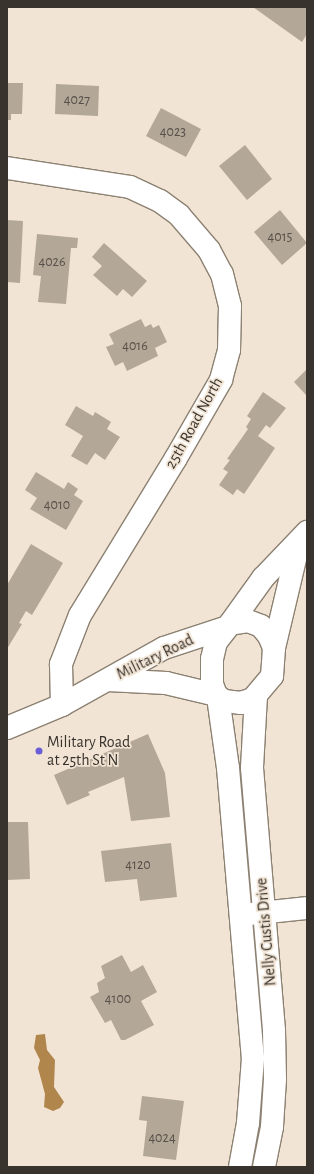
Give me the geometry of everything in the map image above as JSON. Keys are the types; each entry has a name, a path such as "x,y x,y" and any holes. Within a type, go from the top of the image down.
{"street":[{"name":"25th Road North","path":"7,168 130,187 160,202 179,215 209,250 222,274 230,306 229,350 220,380 176,458 80,616 61,664 62,705"},
{"path":"303,537 274,648 272,676 256,696 241,703 224,701 217,696 212,684 212,659 216,642 263,578 303,537"},
{"path":"227,626 248,621 261,626 269,636 274,648"},
{"name":"Military Road","path":"7,728 62,705 164,648 227,626"},
{"name":"Military Road","path":"108,680 166,684 217,696"},
{"name":"Nelly Custis Drive","path":"217,696 228,768 253,1058 248,1123 240,1167"},
{"name":"Nelly Custis Drive","path":"256,696 252,768 274,1031 272,1126 264,1167"},
{"path":"241,915 307,908"},
{"path":"248,1123 272,1126"}],"shaded area":[{"path":"45,1034 47,1050 55,1060 54,1087 64,1102 60,1108 53,1111 44,1107 45,1094 38,1068 40,1060 34,1048 36,1035"}],"building":[{"path":"253,7 307,7 307,34 302,42"},
{"path":"7,83 23,83 22,114 11,114 11,120 7,120"},
{"path":"56,84 99,86 98,116 55,114"},
{"path":"161,108 201,129 186,157 146,136"},
{"path":"245,145 272,179 247,200 219,166"},
{"path":"280,210 307,243 282,265 254,232"},
{"path":"7,220 23,221 20,283 7,282"},
{"path":"37,234 78,238 77,248 71,248 66,304 38,302 41,276 33,275"},
{"path":"104,243 147,281 132,297 123,289 117,296 93,275 102,266 92,257"},
{"path":"141,319 145,327 151,324 153,328 159,325 167,342 155,348 158,356 127,371 123,362 115,366 106,347 114,344 109,334"},
{"path":"307,369 307,396 294,382"},
{"path":"263,392 286,408 270,428 266,425 258,436 275,448 244,494 237,489 233,495 219,485 228,472 223,469 230,460 227,459 248,429 246,427 251,419 247,416"},
{"path":"76,406 93,416 95,412 111,422 107,429 120,437 105,460 95,453 87,465 71,456 83,436 65,425"},
{"path":"36,472 64,489 68,482 78,489 74,495 83,501 66,530 30,509 37,498 25,490"},
{"path":"31,544 63,563 32,615 26,611 19,623 22,624 7,649 7,585"},
{"path":"148,734 165,773 170,817 131,821 124,777 88,792 90,795 67,805 54,775"},
{"path":"7,822 28,822 30,879 7,880"},
{"path":"171,843 177,897 140,901 137,879 105,882 101,851"},
{"path":"122,955 131,972 143,965 157,992 141,1001 154,1025 125,1040 121,1040 111,1020 105,1023 90,997 99,992 97,983 105,978 101,966"},
{"path":"142,1096 184,1101 176,1160 143,1156 147,1121 139,1120"}],"place":[{"name":"Military Road at 25th St N","path":"39,751"}]}
